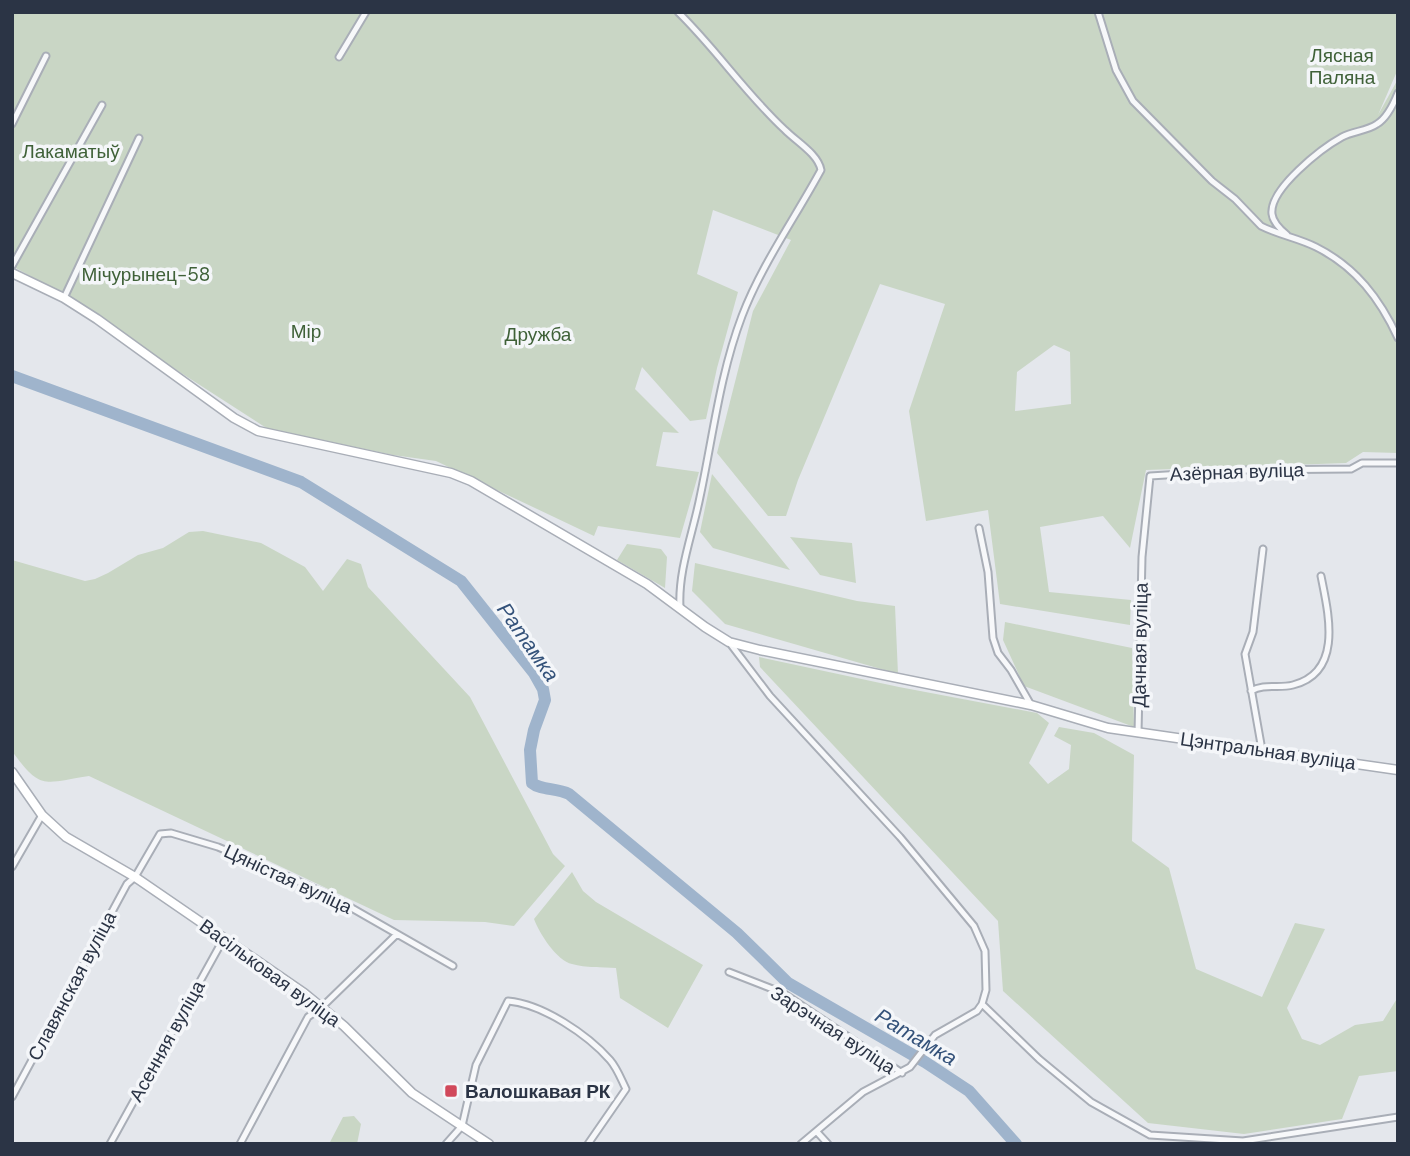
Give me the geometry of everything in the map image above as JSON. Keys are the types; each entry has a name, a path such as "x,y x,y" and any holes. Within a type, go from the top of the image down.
{"street":[{"path":"339,57 366,12"},
{"path":"678,12 782,128 820,162 821,170 772,256 743,314 730,350 680,589 680,607"},
{"path":"1098,12 1116,70 1143,114 1261,226 1315,247 1359,277 1382,307 1398,338"},
{"path":"12,124 46,56"},
{"path":"1291,238 1275,222 1272,213 1276,195 1327,146 1352,132 1378,124 1398,93"},
{"path":"12,266 102,105"},
{"path":"64,296 139,138"},
{"name":"Цэнтральная вуліца","path":"12,273 64,296 246,426 277,437 451,473 471,481 648,584 729,642 1031,705 1108,728 1398,770"},
{"name":"Азёрная вуліца","path":"1142,557 1150,476 1246,470 1351,469 1362,463 1398,463"},
{"path":"979,528 988,572 993,638 998,653 1031,705"},
{"path":"1262,750 1245,654 1253,632 1263,549"},
{"name":"Дачная вуліца","path":"1138,733 1142,557"},
{"path":"1251,691 1263,685 1289,687 1298,684 1308,679 1325,657 1331,633 1321,576"},
{"path":"729,642 770,696 900,837 979,933 985,951 986,990 982,1004 968,1017 936,1035 902,1073"},
{"name":"Васільковая вуліца","path":"12,772 41,815 65,837 135,877 323,1006 412,1093 489,1144"},
{"path":"12,867 41,815"},
{"name":"Цяністая вуліца","path":"135,877 160,834 172,832 218,847 329,895 453,966"},
{"name":"Славянская вуліца","path":"12,1097 127,884 135,877"},
{"path":"240,1144 308,1017 323,1006 397,934"},
{"name":"Асенняя вуліца","path":"110,1144 224,938"},
{"name":"Зарэчная вуліца","path":"729,972 783,993 902,1073"},
{"path":"446,1144 462,1126 477,1065 509,1001 521,1002 550,1015 586,1037 612,1062 626,1088 588,1144"},
{"path":"982,1004 1039,1059 1091,1102 1150,1135 1243,1141 1398,1117"},
{"name":"Зарэчная вуліца","path":"801,1144 863,1092 902,1073"},
{"path":"817,1132 828,1144"}],"green space":[{"path":"12,12 1398,12 1398,69 1378,115 1398,79 1398,453 1363,452 1346,463 1146,470 1130,548 1103,516 1040,527 1049,592 1131,600 1130,625 1000,604 988,510 926,521 909,411 945,304 880,284 798,480 786,516 768,516 717,453 753,311 791,240 713,210 697,274 738,292 706,419 690,421 642,367 635,389 679,433 663,432 656,466 699,472 680,538 598,526 594,536 436,461 393,455 268,429 67,296 12,266","holes":["1054,345 1070,352 1071,404 1015,411 1017,372"]},
{"path":"712,474 790,570 713,548 700,532"},
{"path":"203,531 261,543 305,567 323,591 347,559 361,564 368,587 470,697 553,854 565,866 514,926 485,922 394,920 89,776 44,781 30,773 22,764 12,751 12,560 85,581 108,573 138,555 163,548 189,532"},
{"path":"790,537 852,543 856,583 820,575"},
{"path":"627,544 661,549 667,557 665,588 617,560"},
{"path":"695,563 857,601 895,606 898,674 725,624 692,591"},
{"path":"1005,622 1132,648 1134,727 1024,686 1003,640"},
{"path":"759,657 1037,713 1049,723 1029,763 1048,784 1069,769 1071,745 1054,736 1059,727 1094,733 1134,755 1132,841 1169,868 1196,969 1262,997 1295,923 1325,929 1287,1008 1302,1039 1320,1045 1355,1025 1383,1021 1398,997 1398,1071 1359,1076 1342,1119 1244,1134 1148,1123 1003,991 998,921 760,667"},
{"path":"572,872 583,891 596,902 703,965 668,1028 620,998 616,968 566,962 544,939 534,919"},
{"path":"354,1116 361,1124 357,1144 329,1144 343,1117"}],"waterway":[{"name":"Ратамка","path":"12,376 301,482 461,581 534,673 543,689 545,700 530,750 532,783 569,794 737,933 788,983 925,1062 969,1091 1016,1144"}],"place":[{"name":"Валошкавая РК","path":"451,1091"}],"park label":[{"name":"Лясная Паляна","path":"1342,66"},
{"name":"Лакаматыў","path":"71,151"},
{"name":"Мічурынец-58","path":"146,274"},
{"name":"Мір","path":"306,331"},
{"name":"Дружба","path":"538,334"}]}
